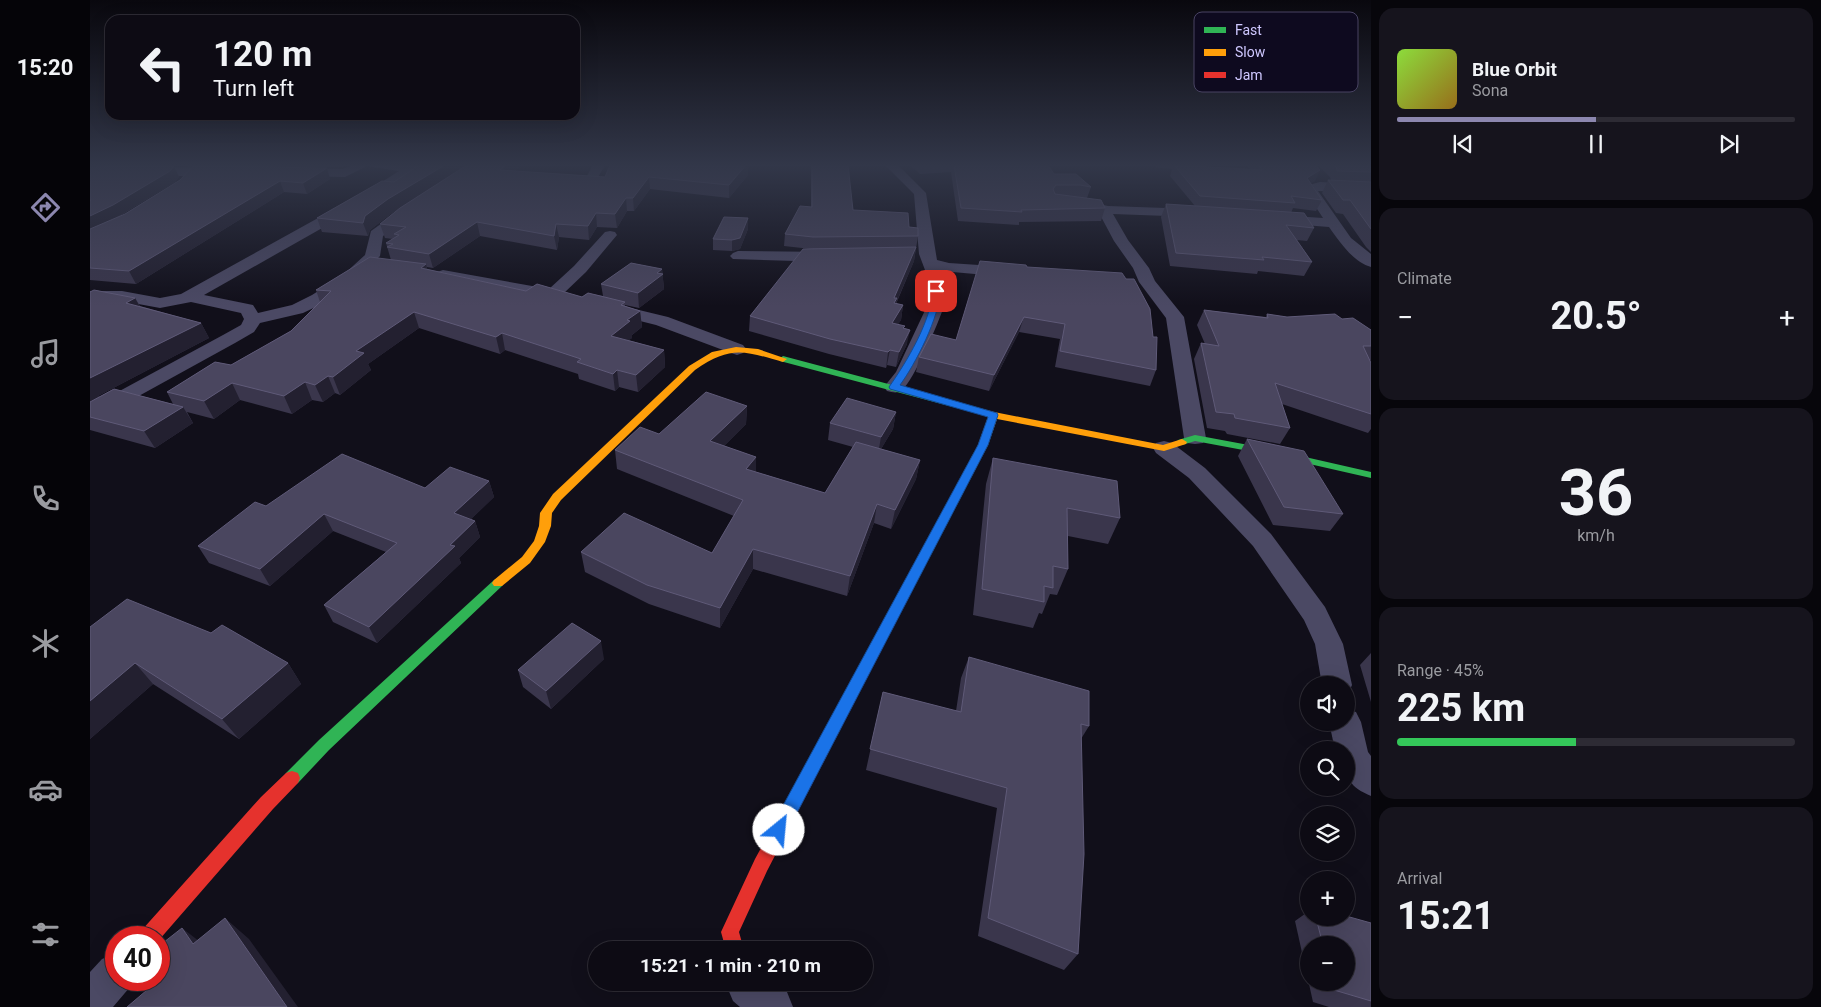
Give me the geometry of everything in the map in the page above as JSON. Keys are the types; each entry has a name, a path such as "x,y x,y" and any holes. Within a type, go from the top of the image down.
{"street":[{"path":"90,296 122,296 152,303 164,303 190,296 340,212"},
{"path":"90,415 230,340 248,328 253,320 297,309 318,299 348,279 364,264 372,256 376,234 408,212"},
{"path":"894,387 904,373 936,304 936,278 928,259 924,212"},
{"path":"1105,212 1121,241 1141,268 1139,281 1175,317 1195,438"},
{"path":"1155,212 1206,214"},
{"path":"1326,212 1346,241 1371,262"},
{"path":"1265,218 1334,222"},
{"path":"553,295 580,269 610,235"},
{"path":"908,255 928,259 949,268 1020,273"},
{"path":"738,256 844,256"},
{"path":"364,264 382,267"},
{"path":"430,274 570,298"},
{"path":"190,296 247,309 253,320"},
{"path":"598,305 662,321 737,349"},
{"path":"159,926 268,803 324,745 482,597 526,560 540,542 545,526 546,513 557,497 692,368 705,358 720,351 754,350 823,371 894,387 993,415 1164,448 1198,473 1262,540 1315,614 1329,644 1335,676"},
{"path":"732,941 730,932 761,865 983,445 993,415"},
{"path":"1164,448 1195,438 1270,452 1371,475"},
{"path":"1347,731 1353,759 1371,780"},
{"path":"90,1002 105,985"},
{"path":"752,991 772,1007"}],"building":[{"path":"90,212 98,212 90,216"},
{"path":"128,212 228,212 129,271 90,268 90,229"},
{"path":"328,212 370,212 365,216 363,223 317,218"},
{"path":"395,212 616,212 615,214 596,213 588,226 556,224 554,236 477,222 429,254 387,247 393,244 386,243 399,235 394,234 406,227 380,224"},
{"path":"797,212 908,213 909,227 918,228 918,236 813,237 785,234"},
{"path":"1168,212 1304,213 1314,228 1286,225 1312,262 1262,257 1264,260 1176,253"},
{"path":"1359,212 1371,212 1371,229"},
{"path":"724,217 748,218 740,238 732,240 713,239"},
{"path":"916,247 894,298 897,298 894,303 903,305 892,323 905,326 903,328 910,330 899,352 890,350 888,352 830,339 750,316 803,249"},
{"path":"370,257 426,264 421,268 526,291 537,284 582,297 588,293 625,302 621,305 640,311 627,320 630,321 611,336 664,350 636,375 617,370 613,374 577,362 581,359 502,333 496,337 414,312 356,351 364,353 333,377 328,376 315,385 305,382 284,396 232,383 204,401 167,392 215,362 231,365 291,331 331,291 316,290"},
{"path":"980,261 1026,265 1027,267 1122,273 1126,279 1134,279 1150,309 1153,337 1157,337 1156,370 1060,351 1065,324 1024,317 994,375 919,357 931,334 956,340"},
{"path":"631,263 662,269 657,273 663,274 638,293 601,284"},
{"path":"94,290 135,298 126,303 201,323 90,378 90,292"},
{"path":"1204,310 1268,318 1267,314 1287,317 1335,314 1342,319 1353,318 1371,330 1371,346 1363,346 1371,363 1371,414 1275,383 1290,428 1235,418 1234,414 1216,412 1201,343 1219,346"},
{"path":"114,389 183,407 144,431 90,417 90,402"},
{"path":"706,392 747,406 710,441 756,457 746,469 825,493 856,442 920,460 895,510 877,504 850,576 753,549 720,608 647,585 581,552 624,513 712,553 743,500 615,450 640,427 659,434"},
{"path":"847,398 896,412 881,437 830,423"},
{"path":"1247,439 1304,451 1343,514 1284,507"},
{"path":"342,454 425,488 450,467 489,481 454,513 475,521 450,545 455,546 369,627 324,605 397,543 324,514 260,569 198,546 255,502 266,506"},
{"path":"993,458 1117,481 1120,518 1067,508 1068,569 1053,566 1053,588 1044,586 1044,602 982,589"},
{"path":"127,599 211,633 222,625 288,663 222,719 135,663 90,701 90,627"},
{"path":"572,623 601,641 546,691 518,670"},
{"path":"969,657 1089,691 1089,726 1081,724 1084,854 1078,954 988,918 1007,788 870,749 883,692 961,712"},
{"path":"225,918 287,1007 127,1007 146,991 170,991 170,937 182,928 193,944"},
{"path":"1355,919 1371,923 1371,1001 1337,991 1355,991 1355,936 1321,936 1318,926 1355,926"}],"traffic: fast":[{"path":"783,359 972,409"},
{"path":"1182,442 1195,438 1270,452 1371,475"},
{"path":"292,778 324,745 498,583"}],"traffic: slow":[{"path":"498,583 526,560 539,542 545,526 546,513 557,497 692,368 715,354 736,349 758,352 783,359"},
{"path":"972,409 993,415 1164,448 1182,442"},
{"path":"906,591 983,445 993,415"}],"traffic: jam":[{"path":"732,941 730,932 761,865 906,591"},
{"path":"159,926 267,803 292,778"}],"route":[{"path":"779,830 983,445 993,415 894,387 904,373 936,304 936,291"}]}
